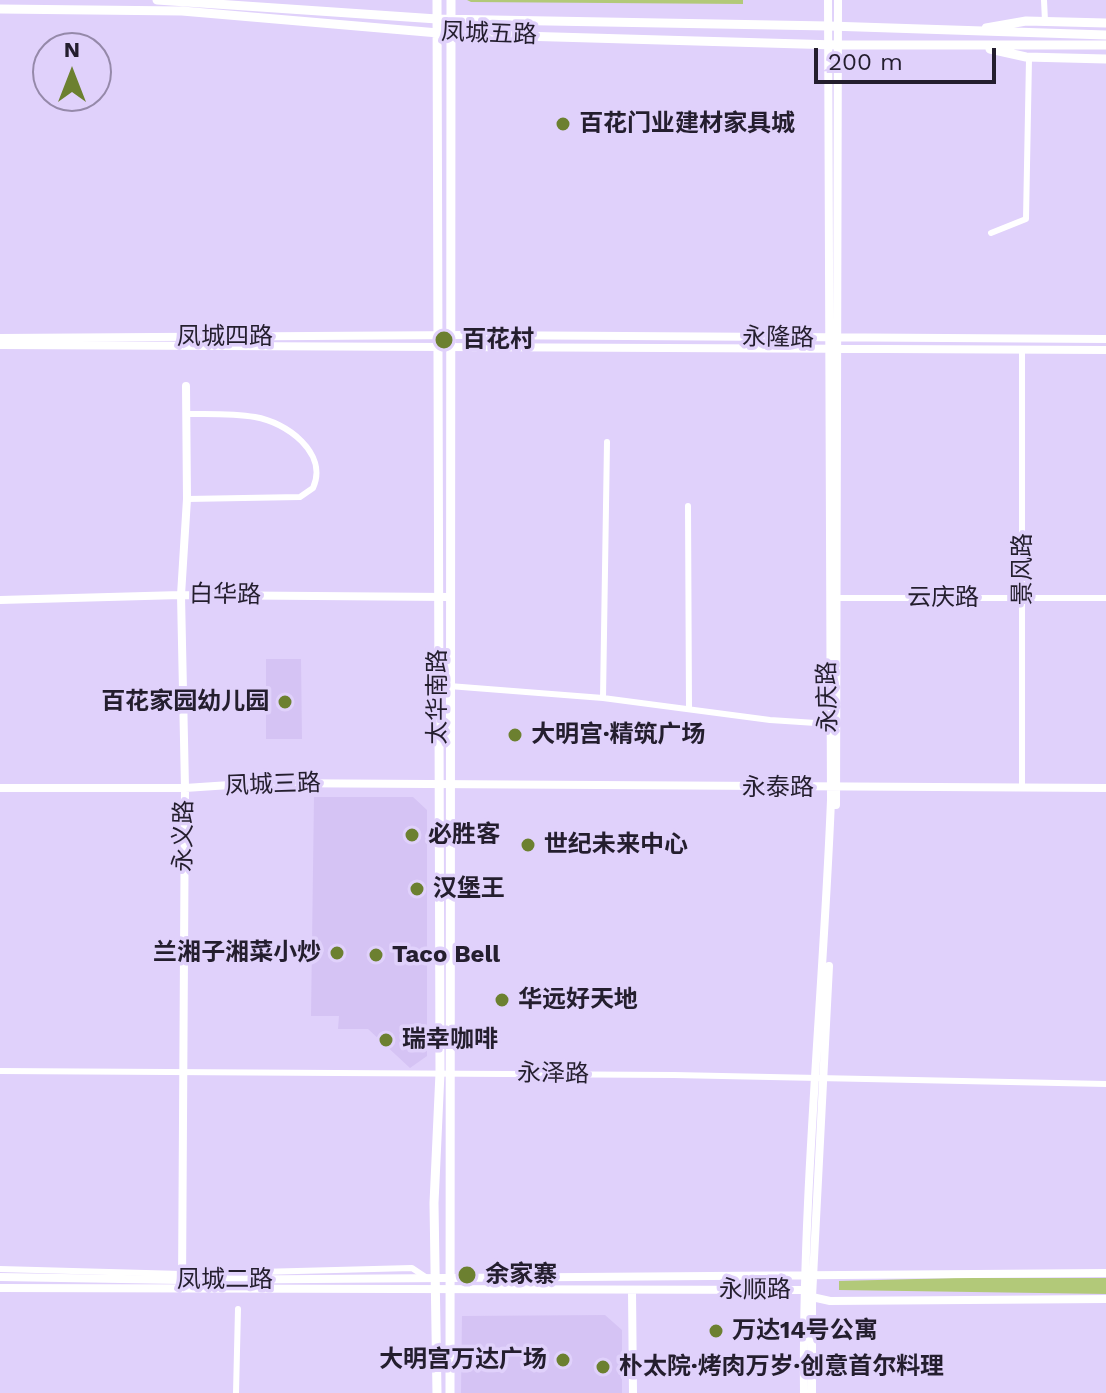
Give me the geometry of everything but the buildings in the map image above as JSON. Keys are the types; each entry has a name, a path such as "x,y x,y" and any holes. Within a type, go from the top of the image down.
{"main road":[{"name":"凤城五路","path":"157,0 450,34 979,46"},
{"name":"太华南路","path":"437,0 437,597 450,1393"},
{"name":"太华南路","path":"437,1393 432,1281 444,1073 450,783 451,0"},
{"name":"凤城五路","path":"0,9 182,4 437,19 975,30"},
{"path":"975,30 1045,21 1106,23"},
{"path":"975,30 1106,35"},
{"path":"979,46 1106,45"},
{"path":"979,46 1026,57 1106,59"}],"street":[{"name":"永庆路","path":"812,1393 810,1274 833,788 833,26 828,0"},
{"name":"永庆路","path":"833,26 838,0"},
{"path":"1044,0 1045,21"},
{"path":"991,233 1026,219 1029,59"},
{"name":"凤城四路","path":"0,345 436,342 450,335"},
{"name":"永隆路","path":"450,335 1106,339"},
{"name":"凤城四路","path":"0,338 436,342 451,347"},
{"name":"永隆路","path":"451,347 1106,350"},
{"name":"景风路","path":"1022,351 1022,788"},
{"name":"永义路","path":"182,1280 185,788 181,595 187,499 186,386"},
{"path":"186,414 257,417 275,424 308,447 318,469 313,488 300,497 187,499"},
{"path":"603,698 607,442"},
{"path":"688,506 689,709"},
{"name":"白华路","path":"0,600 181,595 449,597"},
{"name":"云庆路","path":"832,598 1106,598"},
{"path":"449,686 603,698 816,723"},
{"name":"凤城三路","path":"0,788 450,783"},
{"name":"永泰路","path":"450,783 1106,788"},
{"name":"永泽路","path":"0,1071 444,1073 1106,1084"},
{"path":"0,1269 182,1280 412,1268 432,1281"},
{"name":"永顺路","path":"450,1277 1106,1273"},
{"name":"永庆路","path":"804,1393 803,1290 810,1274"},
{"name":"凤城二路","path":"0,1277 432,1281 450,1277"},
{"name":"凤城二路","path":"0,1288 182,1280"},
{"name":"凤城二路","path":"432,1281 449,1291"},
{"name":"永顺路","path":"449,1291 803,1290 812,1297 830,1301 1106,1299"},
{"path":"632,1291 633,1393"},
{"path":"236,1393 238,1309"}],"shaded area":[{"path":"266,659 301,659 302,739 266,739"},
{"path":"314,797 413,797 427,810 427,1056 410,1068 368,1029 338,1029 339,1016 311,1016"},
{"path":"605,1315 622,1330 622,1393 461,1393 462,1316"}],"green space":[{"path":"467,0 743,0 743,4 471,2"},
{"path":"1106,1278 1106,1294 839,1290 839,1281"}],"place":[{"name":"百花门业建材家具城","path":"563,124"},
{"name":"百花村","path":"444,340"},
{"name":"百花家园幼儿园","path":"285,702"},
{"name":"大明宫·精筑广场","path":"515,735"},
{"name":"必胜客","path":"412,835"},
{"name":"世纪未来中心","path":"528,845"},
{"name":"汉堡王","path":"417,889"},
{"name":"兰湘子湘菜小炒","path":"337,953"},
{"name":"Taco Bell","path":"376,955"},
{"name":"华远好天地","path":"502,1000"},
{"name":"瑞幸咖啡","path":"386,1040"},
{"name":"余家寨","path":"467,1275"},
{"name":"万达14号公寓","path":"716,1331"},
{"name":"大明宫万达广场","path":"563,1360"},
{"name":"朴太院·烤肉万岁·创意首尔料理","path":"603,1367"}]}
